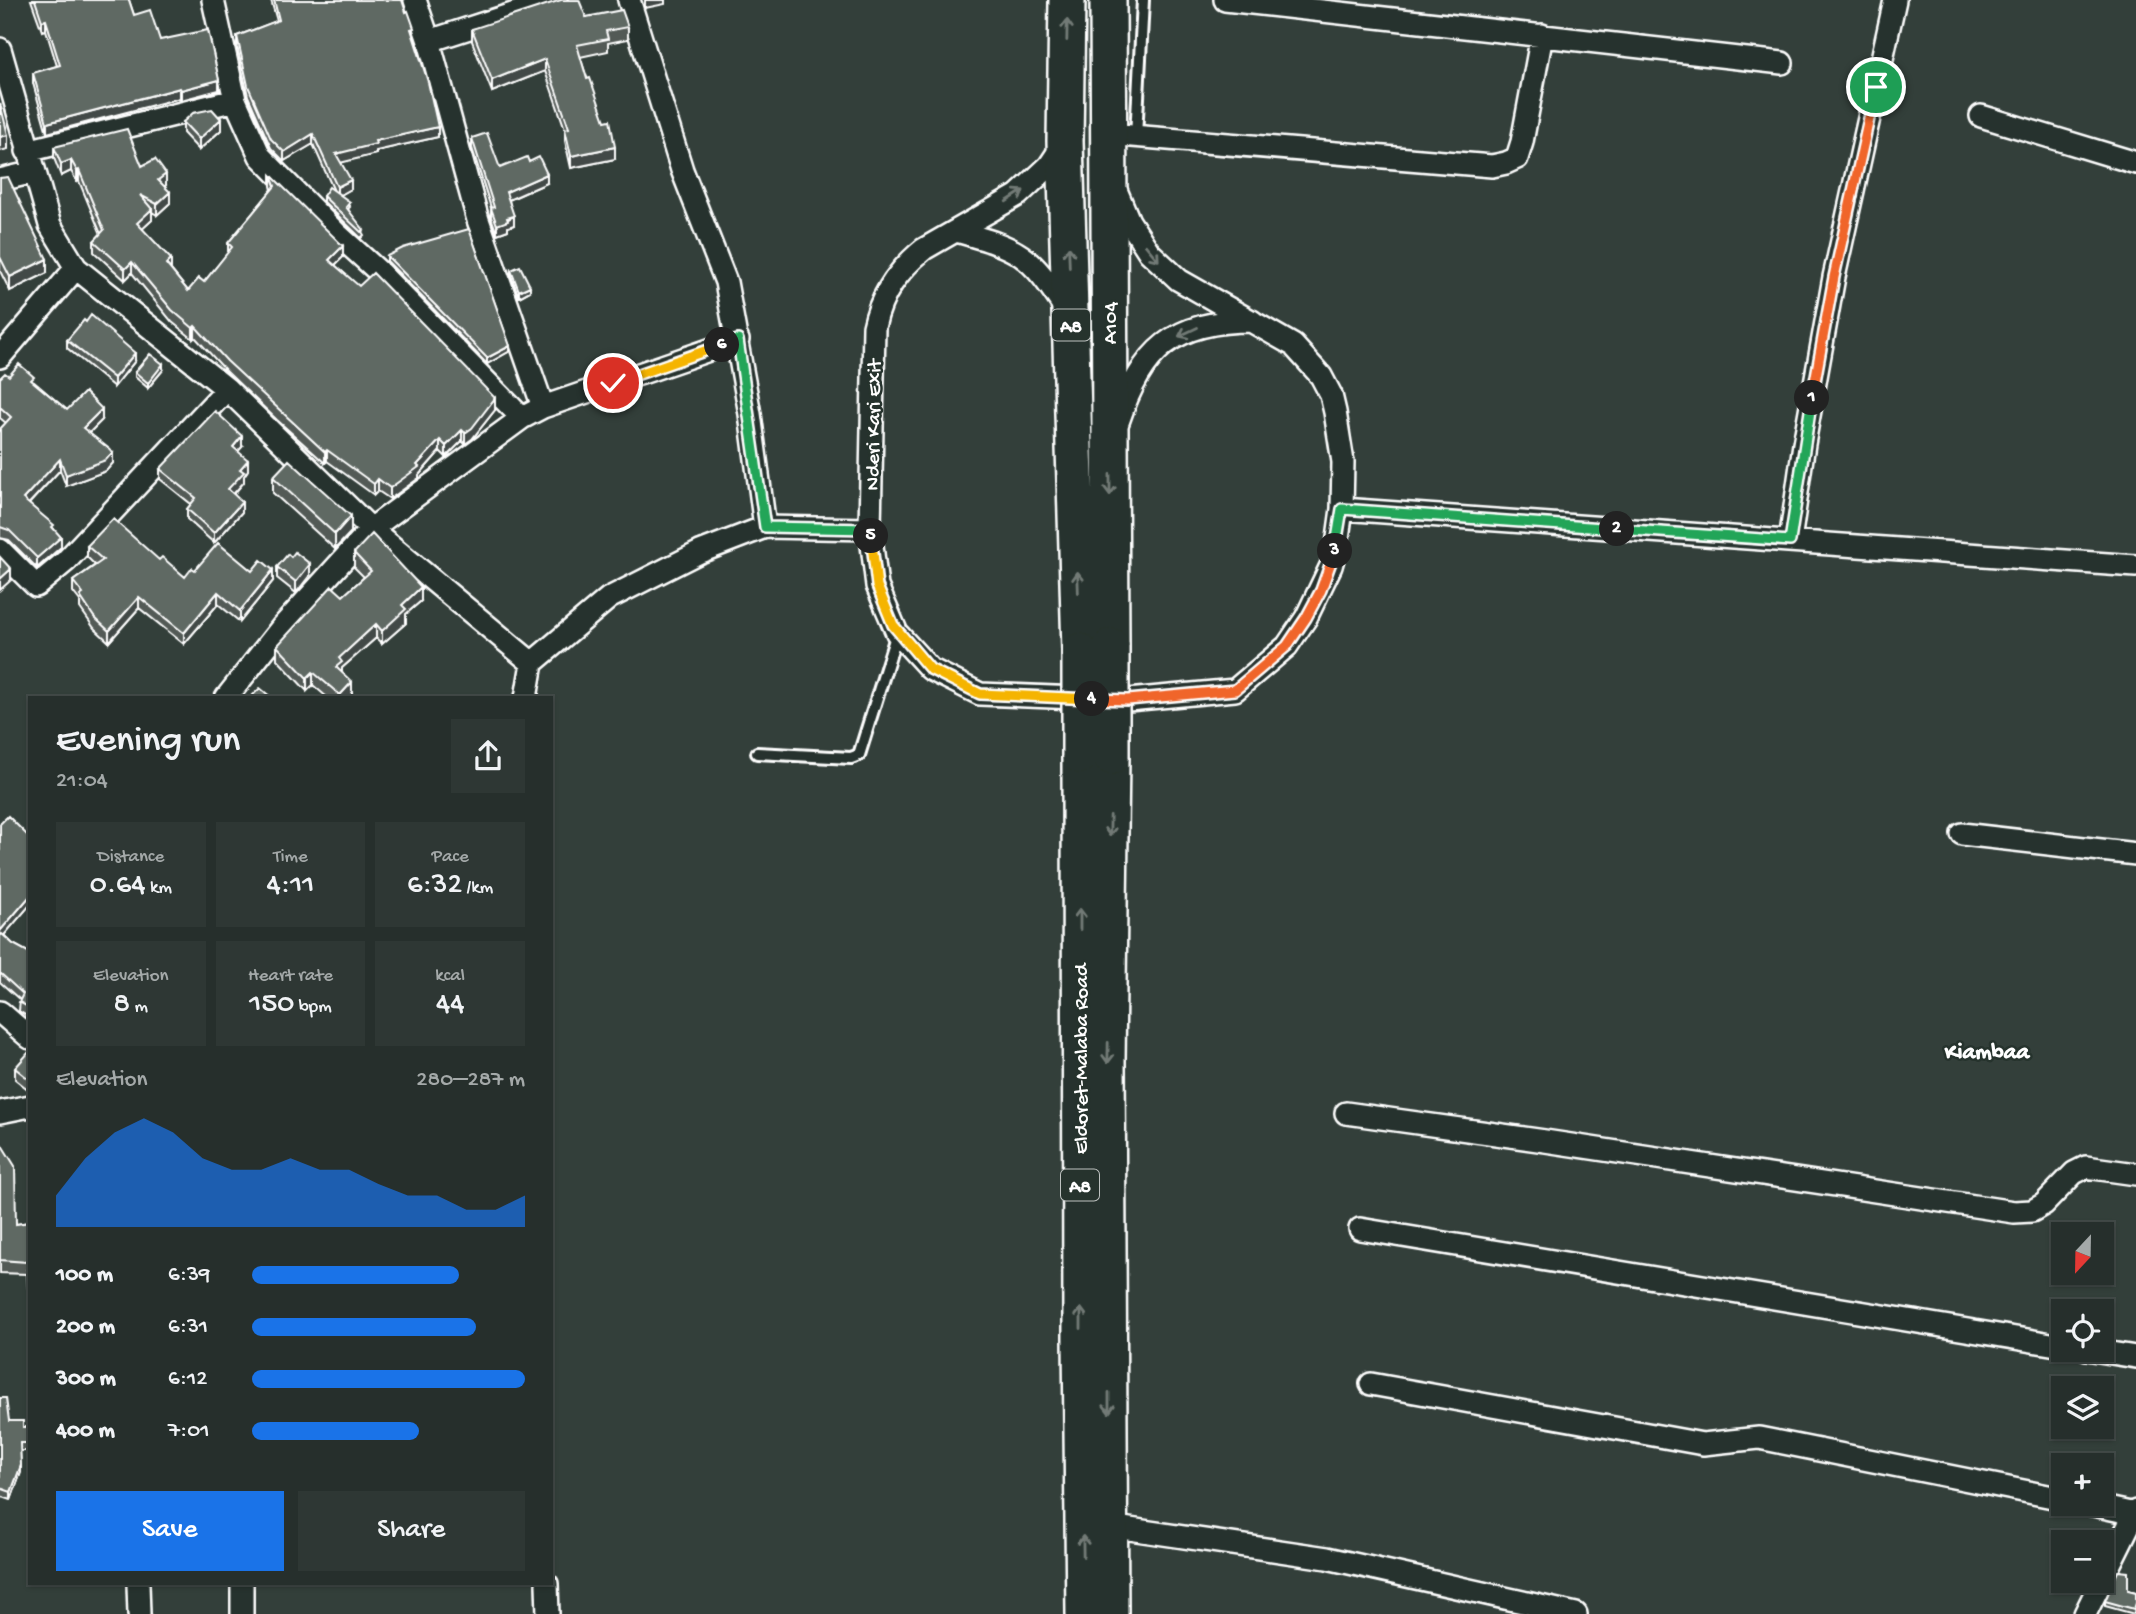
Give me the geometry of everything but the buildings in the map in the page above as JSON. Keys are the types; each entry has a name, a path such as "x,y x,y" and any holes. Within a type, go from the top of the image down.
{"highway":[{"name":"A8","path":"1067,0 1065,141 1071,318 1095,648 1095,757"},
{"name":"A104","path":"1095,648 1110,446 1108,172 1122,136 1108,0"},
{"name":"Eldoret-Malaba Road","path":"1095,757 1107,1061 1110,1614"},
{"name":"Eldoret-Malaba Road","path":"1084,1614 1081,1339 1095,757"}],"street":[{"path":"213,0 235,100 260,156 378,271 522,418"},
{"path":"415,0 429,41 478,220 543,407"},
{"path":"429,41 556,0"},
{"path":"629,0 682,170 726,282 738,340 765,527"},
{"path":"1225,0 1782,63"},
{"path":"1790,541 1804,444 1834,277 1895,0"},
{"path":"1122,136 1492,166 1506,163 1517,158 1522,142 1542,35"},
{"path":"0,49 50,225 76,268 227,389 371,529 532,663"},
{"path":"27,151 235,100"},
{"path":"1981,116 2136,163"},
{"name":"Nderi Kari Exit","path":"1065,141 1035,182 1018,195 924,249 903,267 887,289 877,312 872,369 870,529 877,586 897,633 930,669 980,694 1128,700 1235,690 1287,646 1306,618 1331,566 1342,509"},
{"path":"0,180 34,172"},
{"path":"1108,172 1129,221 1149,252 1179,280 1293,345 1321,376 1331,395 1339,430 1343,462 1342,509 2136,566"},
{"path":"956,231 1012,248 1025,257 1043,274 1071,318"},
{"path":"0,356 76,268"},
{"path":"1110,446 1135,380 1153,354 1187,331 1209,324 1254,321"},
{"path":"228,696 282,627 371,529 522,418 543,407 738,340"},
{"path":"0,550 36,586 66,561 227,389"},
{"path":"526,696 532,663 609,598 701,552 765,527 870,529"},
{"path":"1962,834 2136,854"},
{"path":"0,1012 28,1036"},
{"path":"0,1112 28,1106"},
{"path":"1346,1113 2014,1212 2032,1211 2044,1204 2074,1173 2086,1167 2136,1174"},
{"path":"1360,1229 2051,1344"},
{"path":"2114,1353 2136,1357"},
{"path":"1371,1384 1703,1444 1759,1438 2051,1497"},
{"path":"2085,1614 2135,1512 2114,1508"},
{"path":"1109,1525 1327,1558 1576,1614"},
{"path":"138,1585 139,1614"},
{"path":"242,1585 242,1614"},
{"path":"547,1585 548,1614"}],"lane":[{"path":"1122,136 1143,0"},
{"path":"757,753 851,758 859,755 897,633"}],"district":[{"name":"Kiambaa","path":"1987,1050"}],"route":[{"path":"613,383 738,340 765,527 870,529 877,586 897,633 930,669 980,694 1128,700 1235,690 1287,646 1306,618 1331,566 1342,509 1790,541 1804,444 1834,277 1876,87"}]}
